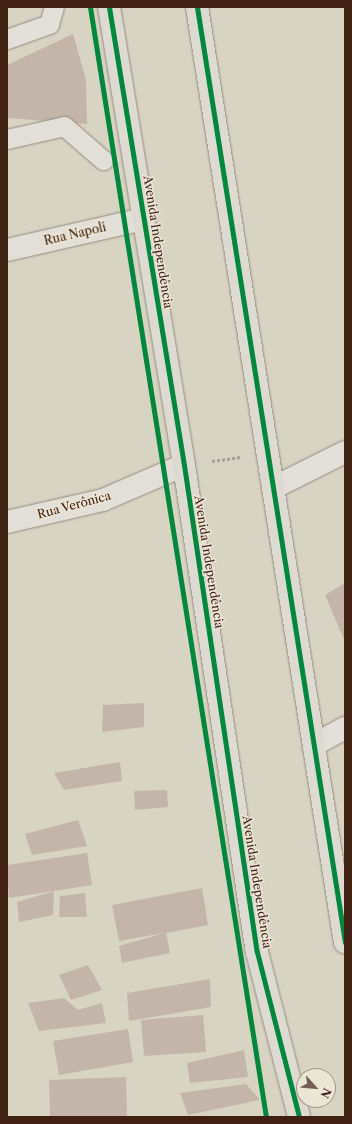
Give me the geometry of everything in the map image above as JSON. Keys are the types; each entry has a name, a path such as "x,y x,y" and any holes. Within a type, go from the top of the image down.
{"main road":[{"name":"Avenida Independência","path":"110,7 184,465 258,952 299,1117"},
{"path":"197,7 345,942"}],"street":[{"name":"Rua Napoli","path":"7,250 144,219"},
{"path":"273,488 345,452"},
{"name":"Rua Verônica","path":"7,522 103,500 184,465"},
{"path":"314,745 345,728"}],"lane":[{"path":"7,39 49,24 54,7"},
{"path":"7,138 64,126 103,160"}],"path":[{"path":"206,462 249,456"}],"building":[{"path":"73,34 86,80 87,124 7,118 7,65"},
{"path":"345,583 345,642 325,595"},
{"path":"144,703 144,727 102,732 103,705"},
{"path":"120,762 122,781 64,790 54,773"},
{"path":"167,790 168,807 135,810 134,791"},
{"path":"78,820 87,846 32,855 25,834"},
{"path":"87,853 92,885 9,898 7,865"},
{"path":"202,888 208,925 166,933 170,953 122,963 119,946 164,933 119,941 112,905"},
{"path":"54,891 53,915 19,922 17,902"},
{"path":"85,893 87,917 59,917 60,896"},
{"path":"88,965 102,990 71,1000 59,975"},
{"path":"210,979 211,1007 129,1021 127,993"},
{"path":"64,998 78,1010 102,1003 106,1023 39,1031 28,1003"},
{"path":"203,1015 206,1052 144,1056 141,1020"},
{"path":"128,1029 133,1062 59,1075 53,1041"},
{"path":"244,1050 248,1077 190,1083 187,1063"},
{"path":"126,1077 127,1117 50,1117 49,1080"},
{"path":"246,1084 260,1100 188,1115 180,1093"}],"cycle path":[{"path":"90,7 266,1117"},
{"path":"109,7 184,465 257,952 299,1117"},
{"path":"197,7 345,942"}]}
